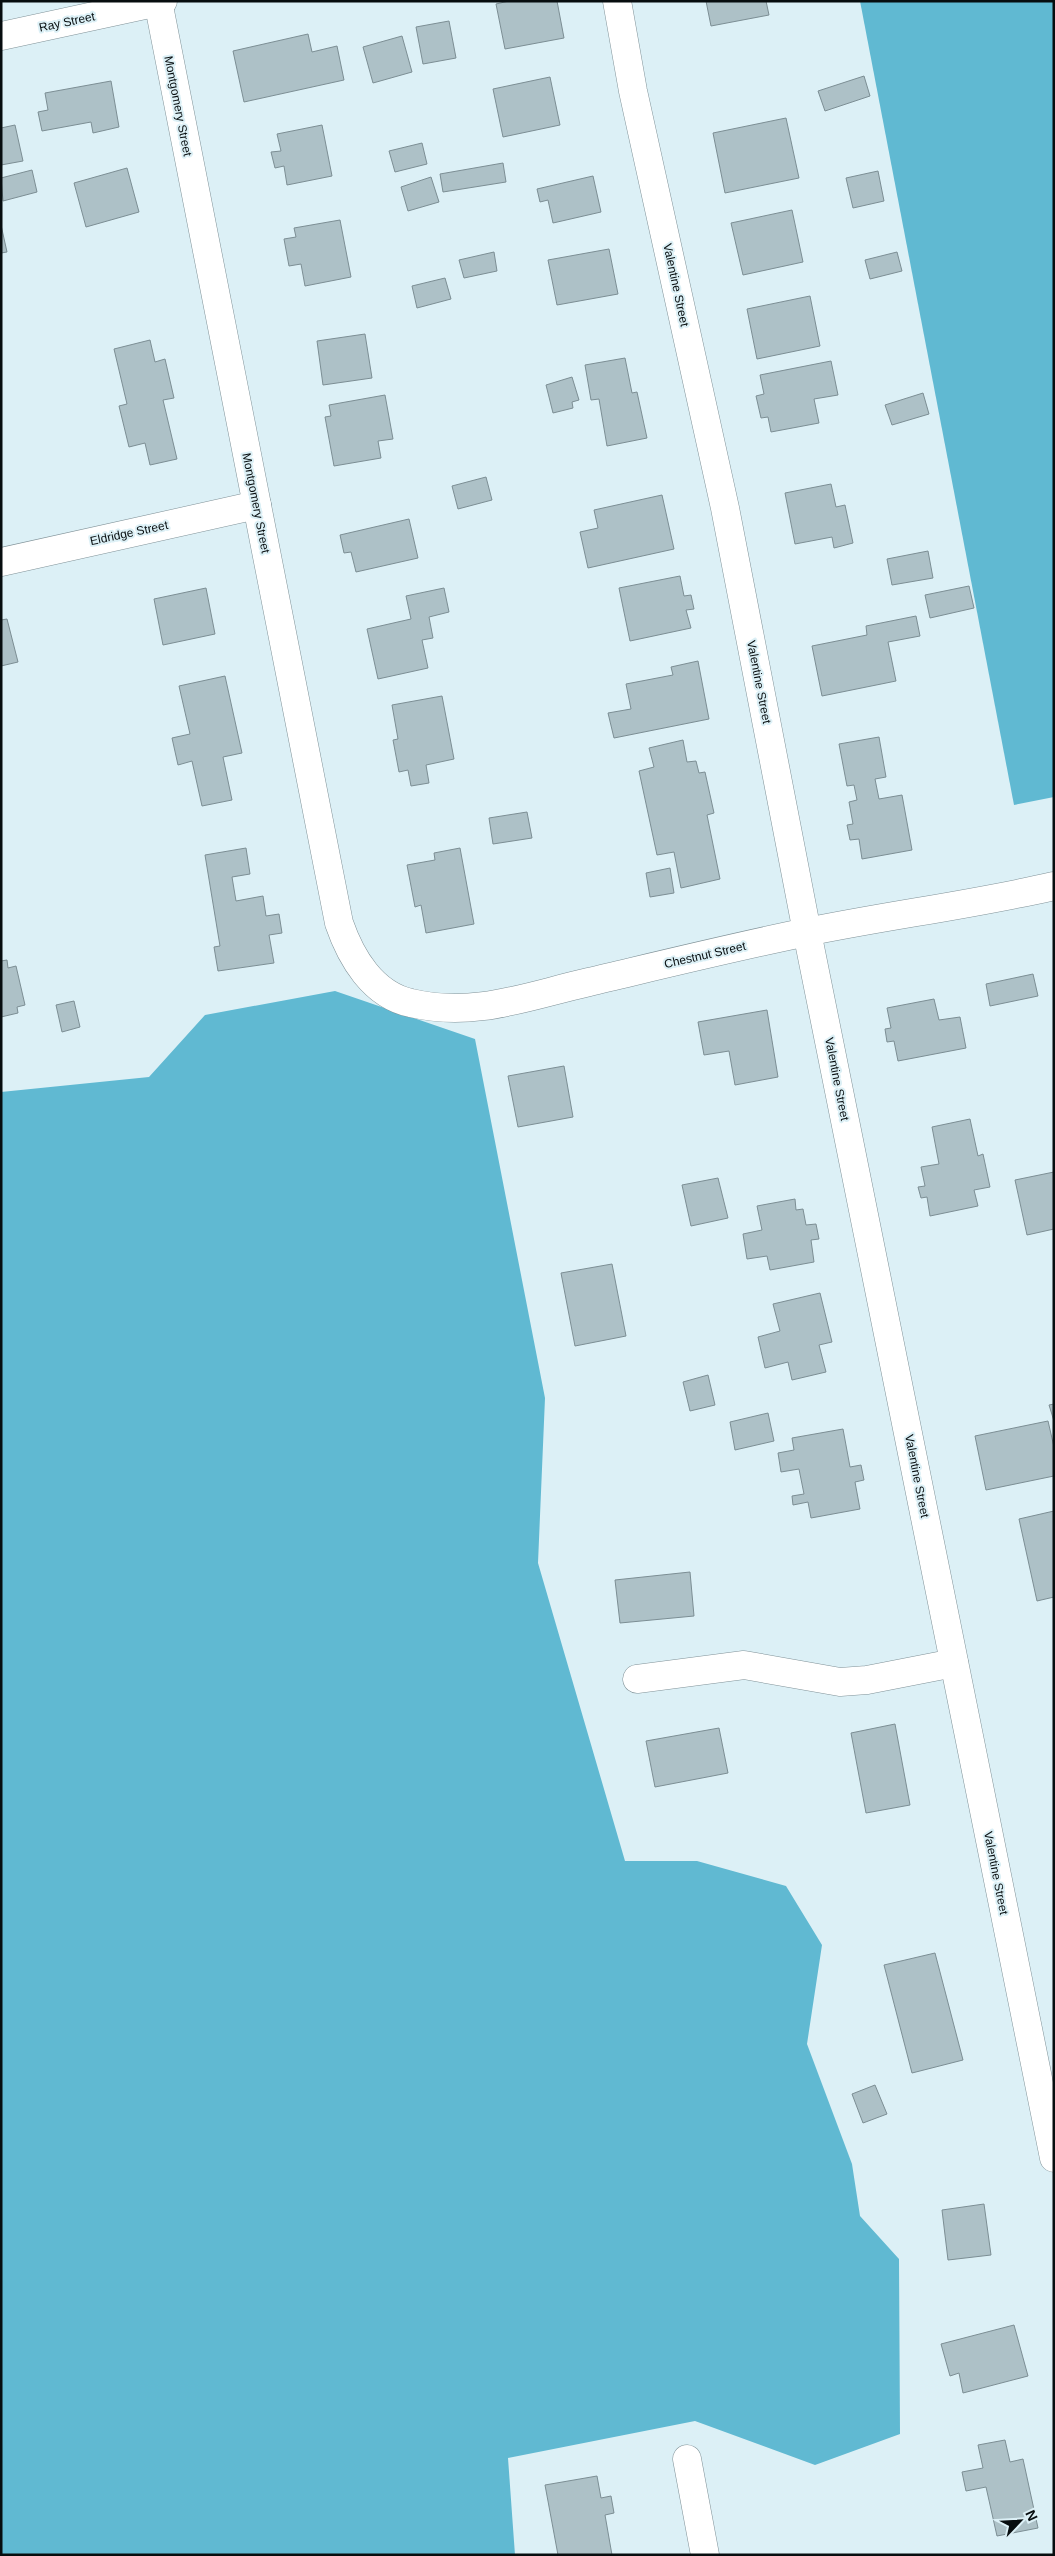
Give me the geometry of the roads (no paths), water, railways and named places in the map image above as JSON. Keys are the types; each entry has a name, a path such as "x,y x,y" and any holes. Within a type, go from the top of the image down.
{"street":[{"name":"Valentine Street","path":"617,1 633,91 725,508 807,932 1054,2158"},
{"name":"Ray Street","path":"1,36 160,2"},
{"name":"Montgomery Street","path":"160,2 339,923 356,960 370,979 385,992"},
{"name":"Eldridge Street","path":"1,562 257,505"},
{"name":"Chestnut Street","path":"385,992 408,1003 431,1007 454,1009 497,1006 584,983 807,932 1041,889"},
{"path":"637,1679 744,1665 840,1682 867,1680 954,1663"},
{"path":"687,2459 705,2555"}]}
